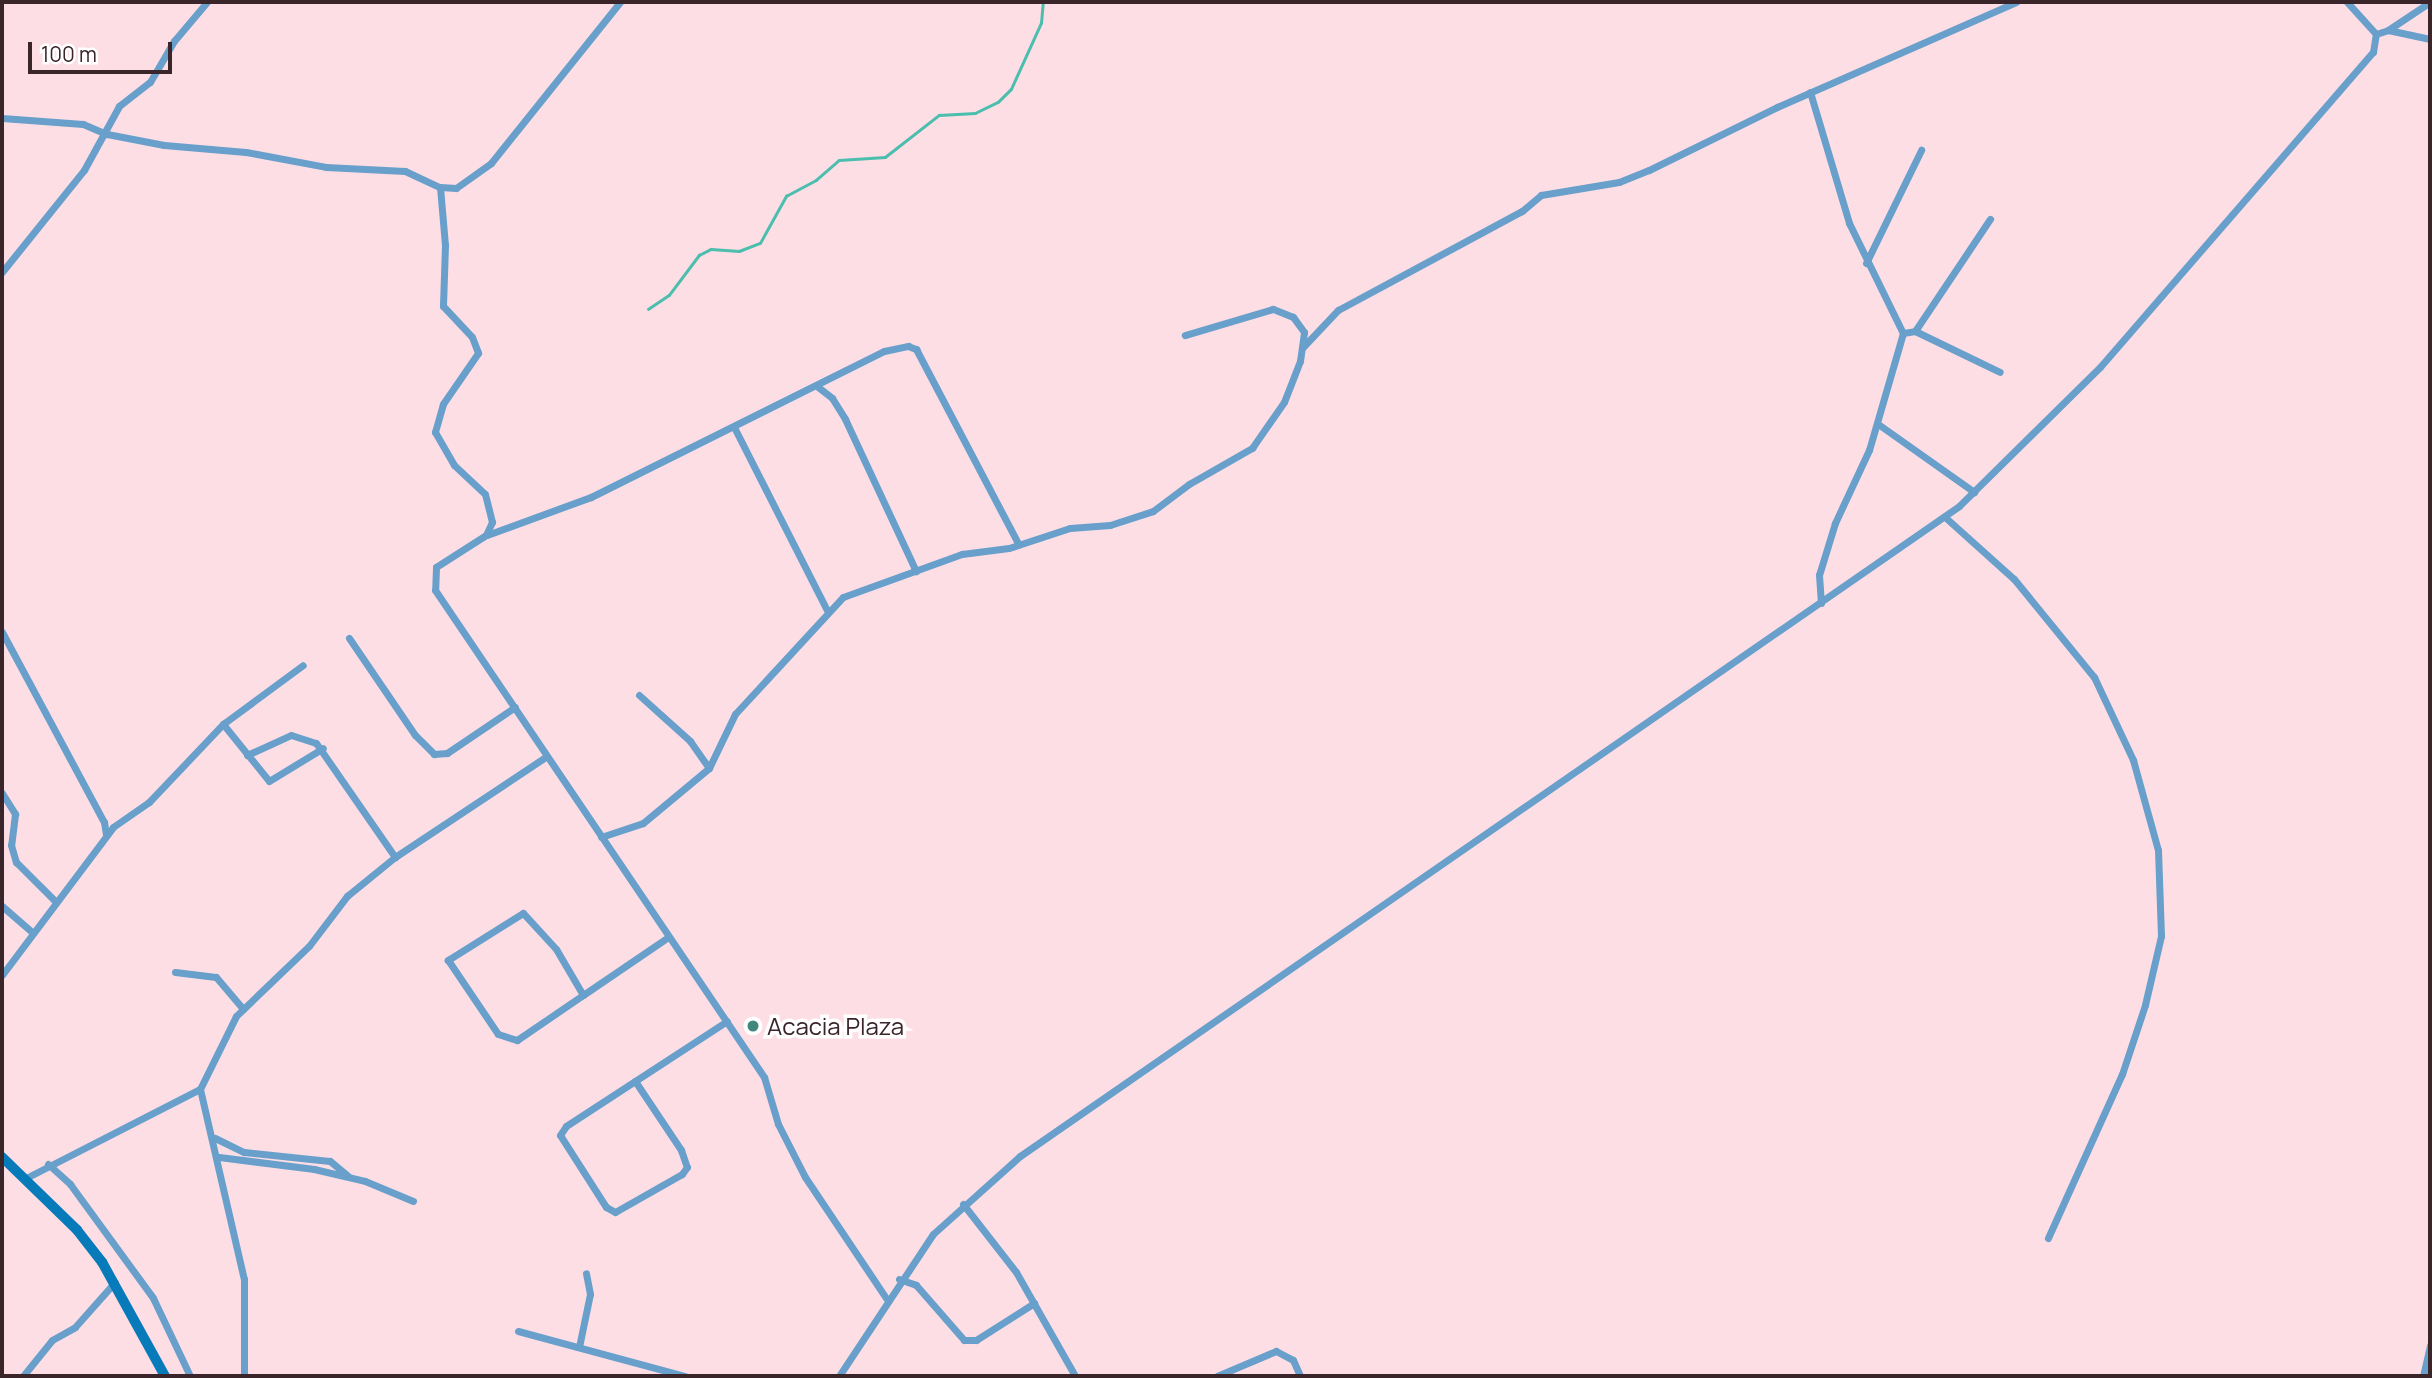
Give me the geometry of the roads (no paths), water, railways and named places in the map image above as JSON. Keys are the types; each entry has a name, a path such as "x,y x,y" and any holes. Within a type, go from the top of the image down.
{"main road":[{"path":"2,1157 77,1230 116,1282 165,1376"}],"street":[{"path":"2,272 107,134 119,106 150,82 174,41 208,2"},
{"path":"2,118 83,124 107,134 164,145 246,152 326,167 405,171 440,187 464,185 491,163 620,2"},
{"path":"1303,347 1338,310 1522,211 1541,195 1619,182 1810,92 2016,2"},
{"path":"839,1376 886,1298 933,1234 963,1205 1086,1109 1946,518 1975,492 2100,367 2374,52 2376,34 2347,2"},
{"path":"2376,34 2388,30 2430,2"},
{"path":"2388,30 2430,39"},
{"path":"1810,92 1830,167 1866,262 1903,333 1878,424 1835,523 1819,575 1821,603"},
{"path":"1866,262 1921,150"},
{"path":"440,187 445,245 443,306 472,337 478,353 443,404 435,432 454,465 485,494 492,522 486,535"},
{"path":"1915,331 1990,219"},
{"path":"601,837 643,823 709,768 735,714 787,662 827,610 843,597 962,554 1019,545 1070,528 1110,524 1153,511 1189,484 1252,448 1284,402 1303,347 1304,331 1293,317 1273,309 1185,335"},
{"path":"1903,333 1915,331 2000,372"},
{"path":"886,1298 805,1177 778,1124 764,1077 667,938 433,582 442,562 486,535 591,497 735,429 884,351 908,346 916,349 1019,545"},
{"path":"818,387 832,398 845,419 916,570"},
{"path":"1878,424 1975,492"},
{"path":"735,429 827,610"},
{"path":"1946,518 2014,579 2094,677 2133,760 2158,850 2161,936 2145,1005 2122,1074 2048,1238"},
{"path":"2,632 81,777 106,834"},
{"path":"349,638 415,735 434,754 447,753 515,707"},
{"path":"2,975 106,834 149,802 223,724 303,665"},
{"path":"639,695 690,741 709,768"},
{"path":"223,724 264,778 275,781 323,748"},
{"path":"247,755 291,735 323,748 394,856"},
{"path":"26,1178 48,1164 200,1089 243,1009 309,946 347,896 394,856 547,756"},
{"path":"2,793 15,814 10,845 16,862 56,902"},
{"path":"2,906 33,933"},
{"path":"583,995 556,949 523,913 448,960 498,1034 517,1040 667,938"},
{"path":"175,972 216,977 243,1009"},
{"path":"635,1081 681,1150 687,1167 682,1174 615,1212 606,1207 560,1135 566,1126 635,1081 727,1021"},
{"path":"200,1089 215,1138 244,1279 244,1376"},
{"path":"215,1138 244,1152 330,1161 350,1178"},
{"path":"219,1157 350,1178 413,1201"},
{"path":"48,1164 70,1184 153,1298 190,1376"},
{"path":"963,1205 1016,1272 1075,1376"},
{"path":"579,1347 590,1294 586,1273"},
{"path":"899,1279 916,1285 964,1340 976,1340 1034,1303"},
{"path":"23,1376 52,1340 75,1327 116,1282"},
{"path":"518,1331 685,1376"},
{"path":"2423,1376 2430,1345"},
{"path":"1217,1376 1276,1351 1293,1360 1300,1376"}],"waterway":[{"path":"648,309 669,295 699,255 711,249 739,251 760,243 786,196 816,180 839,160 885,157 939,115 975,113 998,102 1011,89 1041,23 1043,2"}],"place":[{"name":"Acacia Plaza","path":"753,1026"}]}
